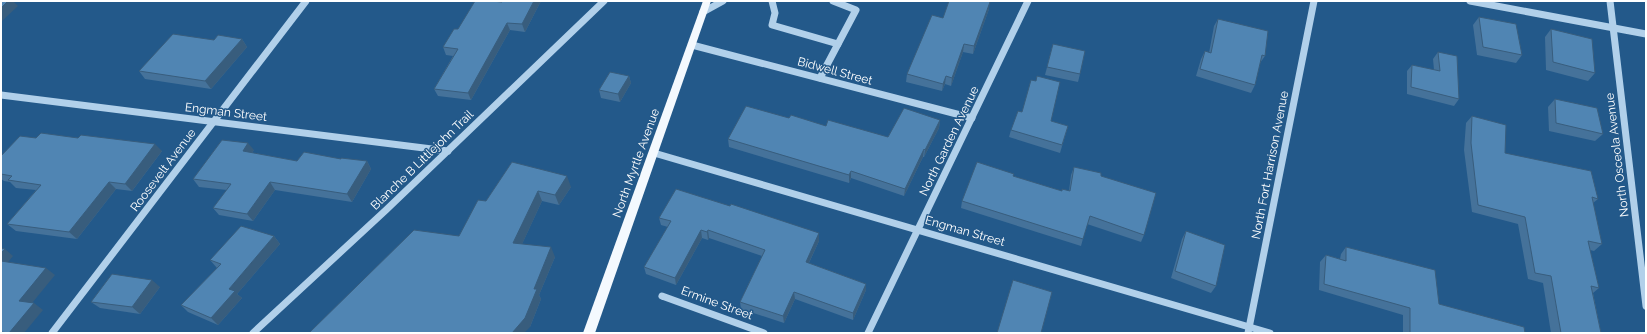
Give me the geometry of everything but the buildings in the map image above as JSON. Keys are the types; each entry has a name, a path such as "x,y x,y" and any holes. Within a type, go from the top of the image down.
{"main road":[{"name":"North Myrtle Avenue","path":"589,333 707,1"}],"street":[{"name":"Roosevelt Avenue","path":"52,333 306,1"},
{"name":"Blanche B Littlejohn Trail","path":"253,333 448,151 604,1"},
{"path":"703,12 723,1"},
{"path":"772,1 775,13 772,25 838,44"},
{"path":"820,78 856,10 833,1"},
{"name":"North Garden Avenue","path":"868,333 1028,1"},
{"name":"North Fort Harrison Avenue","path":"1249,330 1314,1"},
{"path":"1470,1 1646,34"},
{"name":"North Osceola Avenue","path":"1610,1 1646,306"},
{"name":"Bidwell Street","path":"692,45 972,118"},
{"name":"Engman Street","path":"1,95 448,151"},
{"name":"Engman Street","path":"654,153 918,230 1249,330 1270,333"},
{"name":"Ermine Street","path":"662,296 764,333"}]}
